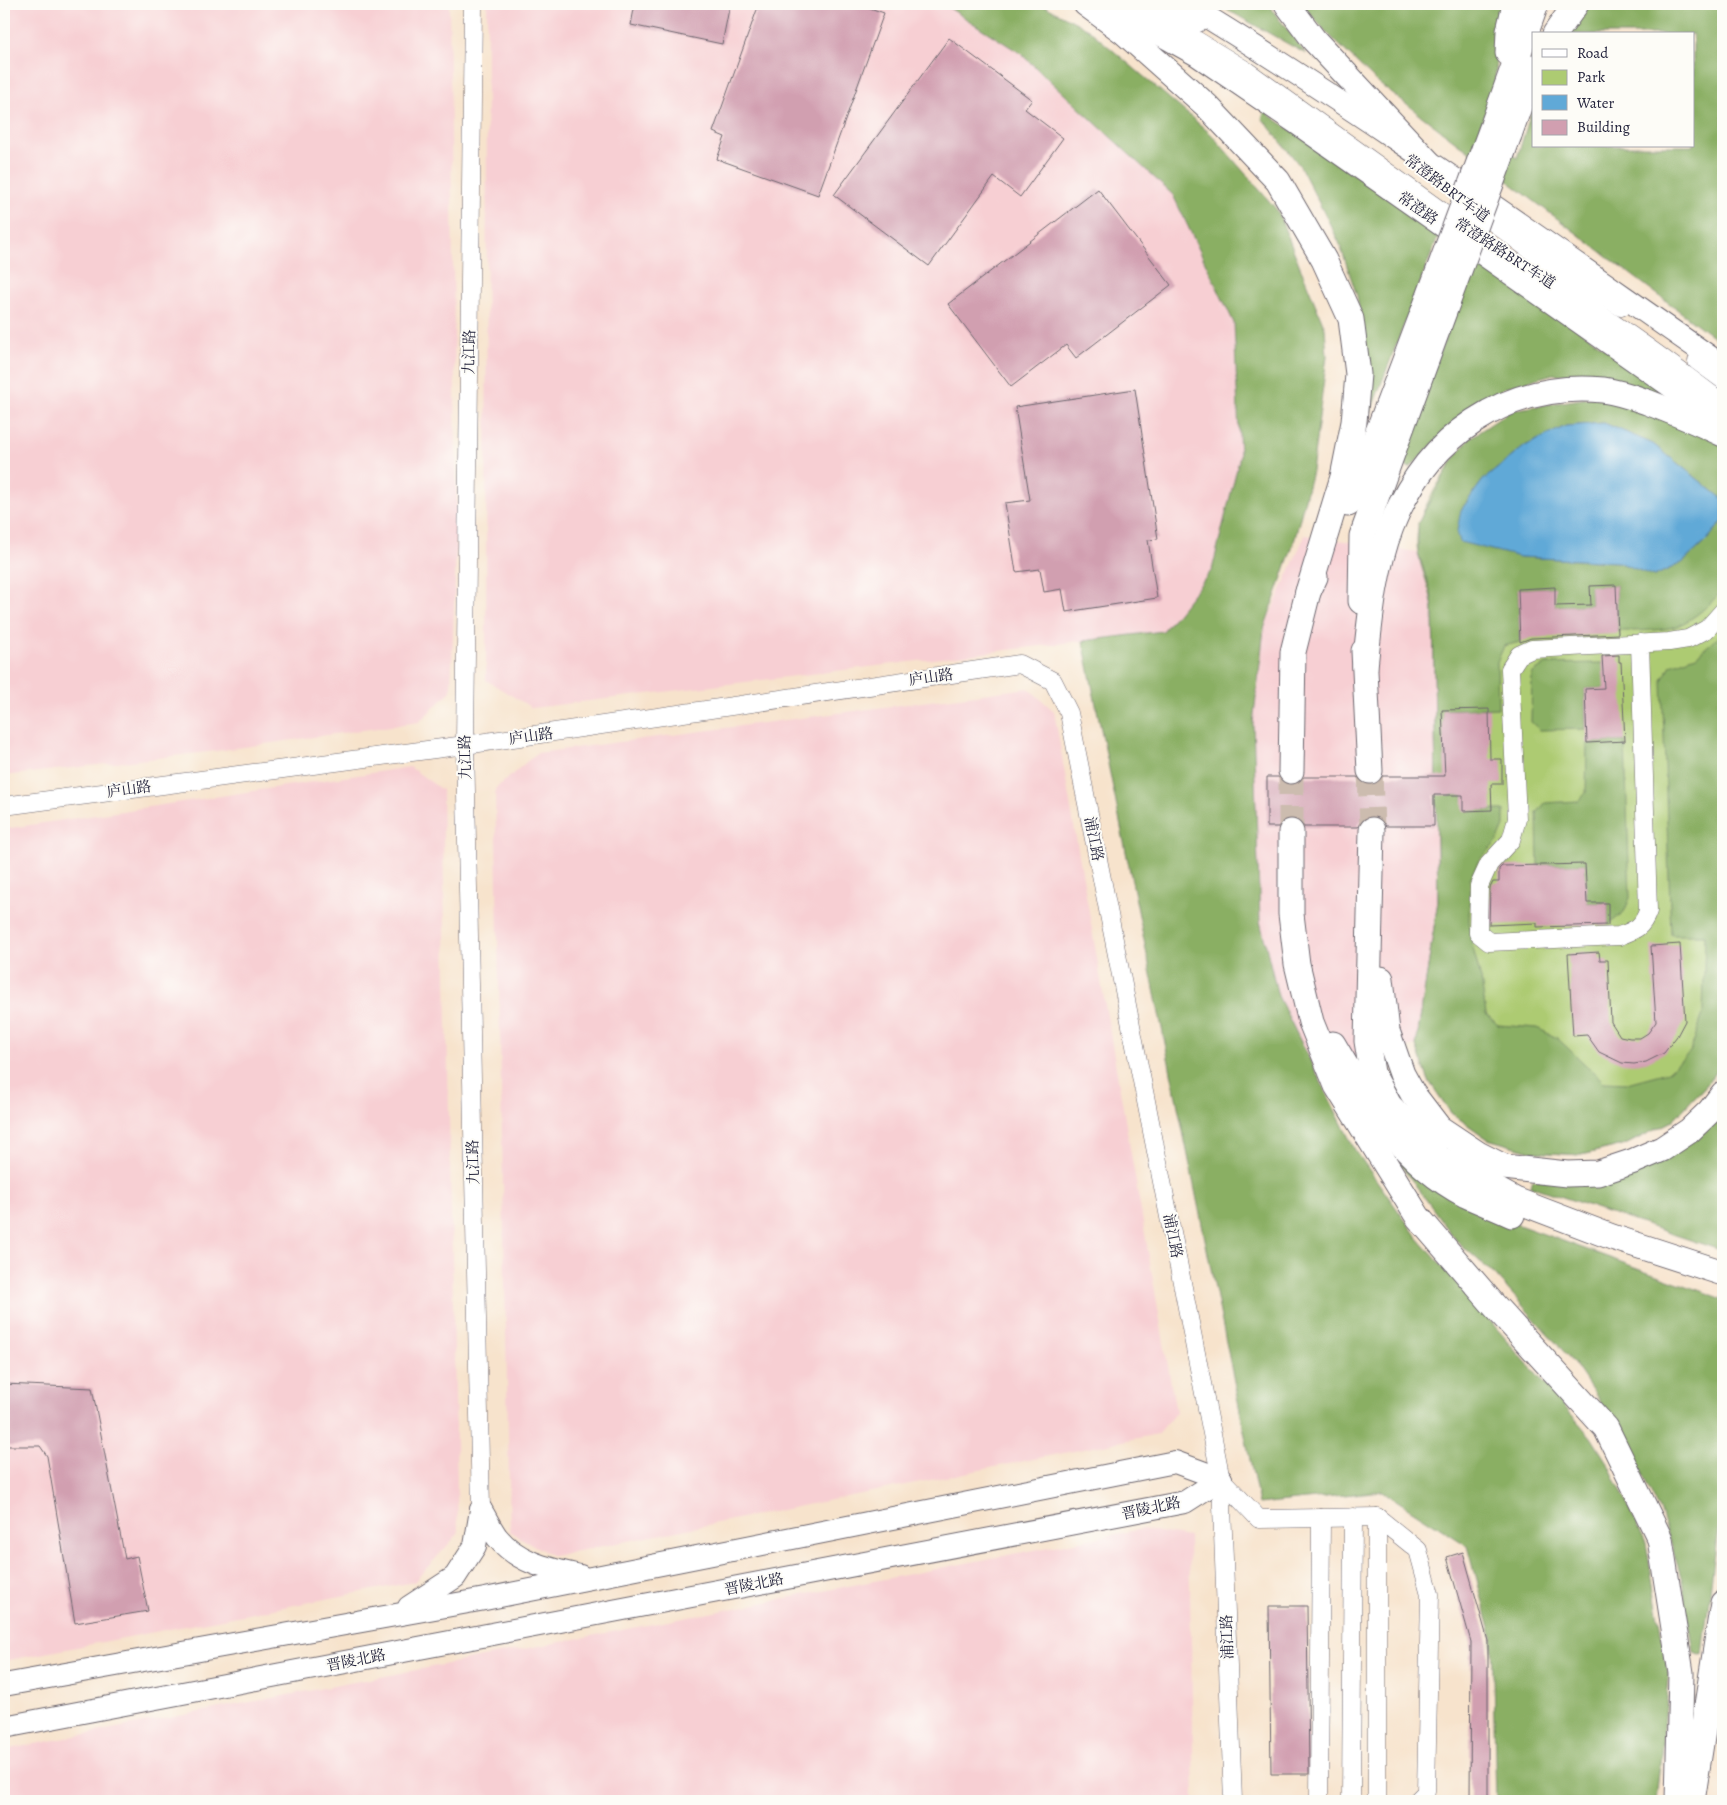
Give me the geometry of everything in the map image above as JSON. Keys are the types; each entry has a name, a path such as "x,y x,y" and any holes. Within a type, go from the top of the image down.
{"highway":[{"path":"1086,4 1124,32 1208,106 1278,180 1324,260 1351,319 1358,374 1354,422 1344,477 1308,592 1294,652 1291,771"},
{"path":"1287,4 1314,40 1428,162"},
{"path":"1501,130 1510,32 1515,4"},
{"path":"1505,91 1536,4"},
{"path":"1547,32 1558,4"},
{"path":"1556,32 1576,4"},
{"path":"1370,771 1361,601 1362,536 1430,320 1501,130 1532,69"},
{"path":"1308,592 1430,320"},
{"path":"1365,667 1374,586 1391,526 1417,476 1455,434 1514,400 1548,391 1572,389 1605,390 1630,396 1685,416 1723,434"},
{"path":"1372,830 1367,1041 1372,1073 1389,1105 1439,1158 1515,1200 1612,1237 1723,1273"},
{"path":"1291,832 1291,914 1297,964 1311,1022 1337,1086 1418,1217 1492,1303 1606,1428 1660,1539 1681,1674 1678,1801"},
{"path":"1372,892 1387,1031 1402,1074 1413,1094 1439,1128 1478,1154 1504,1167 1567,1174 1598,1173 1662,1149 1689,1131 1710,1111 1723,1094"},
{"path":"1297,964 1320,1022 1374,1112 1404,1148 1434,1175 1465,1194 1512,1215 1723,1289"},
{"path":"1692,1801 1723,1603"}],"main road":[{"name":"常澄路","path":"1106,4 1197,55 1230,77 1723,423"},
{"path":"1186,4 1248,41 1428,162 1723,366"},
{"path":"4,1685 589,1578 1175,1462 1221,1478"},
{"name":"晋陵北路","path":"4,1727 1185,1502 1221,1478"},
{"path":"481,1510 497,1537 519,1558 553,1570 589,1578"},
{"path":"396,1614 428,1596 455,1577 475,1546 481,1510"}],"street":[{"name":"九江路","path":"473,4 465,745 481,1510"},
{"name":"常澄路路BRT车道","path":"1137,4 1247,71 1518,266 1576,299 1671,364 1723,403"},
{"name":"常澄路BRT车道","path":"1165,4 1270,67 1408,158 1538,256 1618,305 1723,380"},
{"path":"1640,643 1648,911 1644,923 1634,930 1619,936 1489,942 1478,933 1479,886 1489,864 1511,840 1517,819 1510,669 1519,655 1532,649 1688,639 1707,629 1723,610"},
{"name":"庐山路","path":"4,806 465,745 1020,664 1053,681"},
{"name":"浦江路","path":"1053,681 1069,713 1221,1478 1232,1801"},
{"path":"1221,1478 1259,1519 1377,1517 1418,1550 1430,1594 1426,1792 1417,1801"},
{"path":"1351,1801 1354,1517"},
{"path":"1377,1517 1377,1801"},
{"path":"1319,1801 1321,1518"}],"shaded area":[{"path":"4,4 449,4 457,519 451,691 419,722 216,751 4,776"},
{"path":"487,4 943,4 1020,53 1173,195 1234,323 1240,456 1212,571 1163,631 532,708 486,680"},
{"path":"1453,460 1723,1061 1711,1080 1672,1121 1627,1144 1581,1155 1534,1152 1488,1139 1451,1113 1429,1081 1416,1046 1313,1066 1278,996 1260,921 1253,723 1264,629 1305,535 1417,552 1418,523"},
{"path":"1028,688 1054,711 1176,1412 1158,1434 553,1556 510,1532 495,789 537,753"},
{"path":"410,767 442,790 458,1534 414,1582 4,1661 4,829"},
{"path":"1142,1529 1189,1537 1194,1801 4,1801 4,1750"}],"green space":[{"path":"943,4 1041,4 1088,29 1211,134 1277,210 1325,328 1327,356 1312,471 1294,542 1264,629 1253,723 1260,921 1278,996 1355,1150 1417,1237 1591,1437 1608,1464 1646,1543 1669,1679 1656,1801 1496,1801 1492,1636 1468,1546 1382,1491 1259,1504 1083,641 1163,631 1212,570 1240,456 1234,323 1173,195 1020,53"},
{"path":"1217,4 1270,4 1273,11 1306,54"},
{"path":"1302,4 1506,4 1499,41 1494,89 1480,126 1517,158 1532,109 1532,148 1694,148 1694,32 1571,32 1590,4 1723,4 1723,344 1378,83 1326,32"},
{"path":"1265,112 1439,234 1370,413 1361,410 1366,356 1357,296 1339,242 1300,166 1262,118"},
{"path":"1475,257 1659,386 1656,393 1609,377 1553,374 1504,388 1461,414 1410,468 1399,462"},
{"path":"1594,397 1634,407 1723,444 1723,499 1653,444 1604,423 1566,426 1525,446 1483,480 1461,510 1520,557 1618,562 1654,576 1682,563 1706,541 1723,521 1723,589 1703,610 1677,626 1656,630 1618,631 1616,585 1590,587 1591,605 1555,606 1554,587 1518,589 1520,642 1504,646 1497,662 1498,708 1443,710 1444,755 1449,795 1463,795 1464,810 1504,810 1504,826 1497,842 1479,860 1470,879 1469,921 1486,1014 1498,1025 1537,1028 1557,1038 1604,1082 1627,1083 1668,1072 1690,1052 1703,1014 1705,935 1671,935 1662,680 1671,665 1696,656 1723,633 1723,1061 1711,1080 1672,1121 1627,1144 1581,1155 1534,1152 1488,1139 1451,1113 1429,1081 1416,1046 1438,901 1433,609 1431,592 1418,552 1418,523 1453,460 1470,438 1512,410"},
{"path":"1723,444 1723,1061 1711,1080 1672,1121 1627,1144 1581,1155 1534,1152 1488,1139 1451,1113 1429,1081 1416,1046 1438,901 1433,609 1418,553 1418,528 1422,516 1433,492 1453,460"},
{"path":"1603,663 1605,688 1585,689 1586,729 1540,730 1531,722 1532,674 1546,664"},
{"path":"1625,741 1630,898 1624,912 1608,925 1608,903 1587,903 1585,864 1538,865 1537,813 1545,803 1578,801 1586,793 1587,743"},
{"path":"1723,1108 1723,1251 1530,1186 1532,1179 1587,1183"},
{"path":"1398,1154 1469,1207 1723,1299 1723,1489 1702,1655 1694,1652 1682,1580 1662,1515 1624,1437 1574,1363 1496,1276 1456,1240 1396,1159"}],"water":[{"path":"1604,423 1653,444 1723,499 1723,521 1706,541 1682,563 1654,576 1618,562 1520,557 1460,542 1457,531 1461,510 1483,480 1525,446 1566,426"}],"building":[{"path":"635,4 730,4 722,44 631,25"},
{"path":"759,4 859,4 884,13 818,195 717,159 725,137 713,132"},
{"path":"949,38 1032,100 1025,109 1063,138 1020,197 994,177 929,266 834,195"},
{"path":"1098,189 1171,285 1076,358 1066,345 1011,387 948,304"},
{"path":"1135,389 1158,539 1148,540 1157,598 1066,612 1062,589 1044,592 1040,569 1016,572 1005,503 1030,500 1015,407"},
{"path":"1616,585 1618,634 1531,638 1520,642 1518,589 1555,587 1555,606 1591,605 1590,586"},
{"path":"1619,655 1619,662 1621,662 1625,741 1587,743 1585,689 1604,688 1602,656"},
{"path":"1489,709 1490,759 1502,759 1502,784 1491,784 1492,810 1463,811 1463,795 1434,795 1434,826 1386,826 1380,818 1372,816 1365,818 1358,827 1304,827 1299,820 1291,818 1283,820 1278,827 1267,827 1267,777 1278,777 1283,783 1291,785 1298,783 1304,777 1357,777 1363,784 1370,785 1378,783 1383,776 1445,776 1442,710"},
{"path":"1585,864 1587,903 1608,903 1608,925 1537,927 1537,923 1489,925 1490,888 1493,882 1499,882 1499,869 1502,866"},
{"path":"1680,944 1685,1021 1677,1036 1664,1053 1646,1062 1622,1063 1599,1052 1587,1035 1573,1036 1568,954 1599,952 1600,960 1608,960 1611,1022 1620,1036 1640,1038 1648,1033 1656,1022 1651,946"},
{"path":"4,1384 92,1388 125,1559 137,1556 148,1611 75,1623 47,1456 40,1446 4,1446"},
{"path":"1463,1552 1488,1641 1488,1801 1470,1801 1471,1642 1447,1557"},
{"path":"1269,1606 1307,1606 1309,1774 1271,1774"}],"tunnel":[{"path":"1291,771 1291,832"},
{"path":"1370,771 1372,830"}]}
